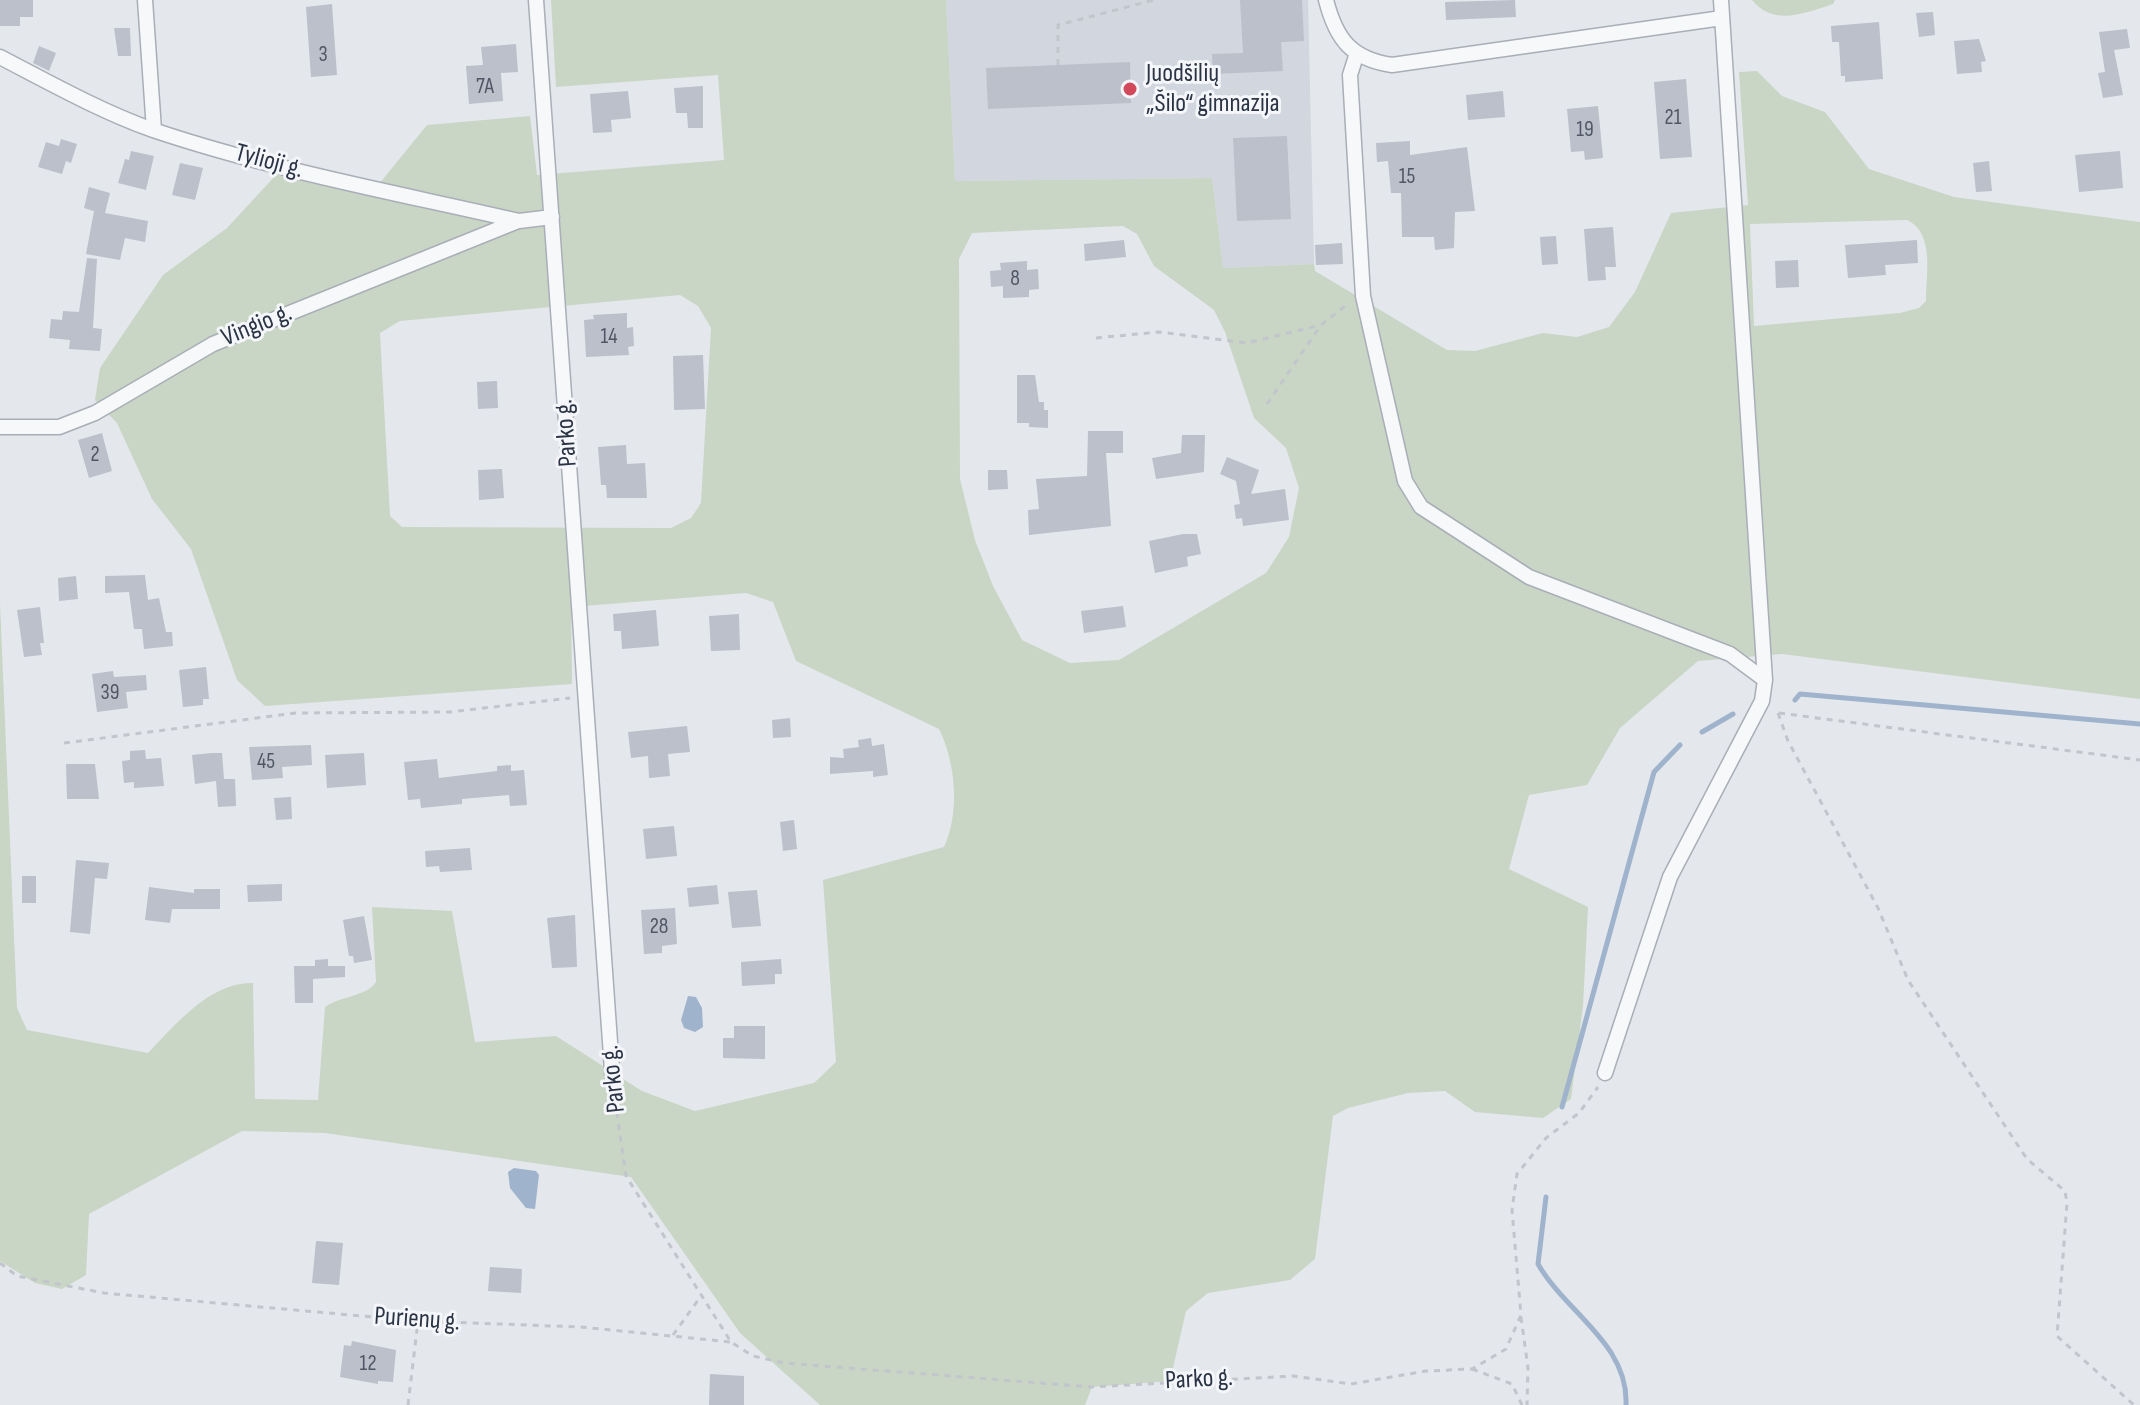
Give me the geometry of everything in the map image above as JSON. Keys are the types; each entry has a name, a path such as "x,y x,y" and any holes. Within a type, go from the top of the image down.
{"street":[{"path":"145,0 154,130"},
{"name":"Parko g.","path":"536,0 613,1084"},
{"path":"1326,0 1342,42 1356,56 1392,65 1722,18"},
{"path":"1605,1073 1670,877 1762,701 1765,680 1721,0"},
{"path":"1356,56 1350,75 1363,296 1405,481 1421,507 1529,577 1730,654 1765,680"},
{"name":"Tylioji g.","path":"0,57 96,108 154,130 287,168 519,221 552,217"},
{"name":"Vingio g.","path":"0,427 59,427 95,413 213,344 519,221"}],"path":[{"path":"1058,65 1058,25 1154,0"},
{"path":"1267,404 1321,325 1345,305 1363,296"},
{"path":"1096,338 1159,332 1219,342 1247,343 1321,325"},
{"path":"64,743 296,713 450,712 586,695"},
{"path":"1762,701 1778,713 2140,760"},
{"path":"1778,713 1788,741 1878,908 1908,980 2027,1159 2065,1191 2067,1203 2057,1336 2134,1405"},
{"path":"1525,1405 1528,1368 1512,1210 1517,1174 1546,1138 1579,1113 1605,1073"},
{"name":"Parko g.","path":"613,1084 626,1176 731,1342 753,1356 784,1363 1092,1387 1293,1376 1351,1384 1426,1371 1472,1369 1506,1349 1521,1315"},
{"name":"Purienų g.","path":"0,1263 17,1276 104,1293 418,1321 581,1327 731,1342"},
{"path":"672,1336 701,1296"},
{"path":"408,1405 418,1321"},
{"path":"1472,1369 1512,1384 1525,1405"}],"shaded area":[{"name":"Juodšilių „Šilo“ gimnazija","path":"946,0 1308,0 1314,264 1223,268 1212,178 955,181"}],"green space":[{"path":"551,0 946,0 955,181 1212,178 1223,268 1314,264 1315,271 1447,350 1475,351 1543,333 1577,337 1609,327 1635,292 1671,213 1748,205 1739,72 1757,71 1782,96 1825,112 1869,169 1954,197 2140,222 2140,699 1782,654 1698,661 1620,728 1587,785 1529,795 1509,869 1588,907 1583,1006 1571,1099 1543,1118 1475,1112 1445,1091 1408,1093 1348,1108 1333,1116 1315,1259 1290,1280 1208,1293 1186,1311 1170,1381 1092,1387 1085,1405 820,1405 740,1333 631,1177 325,1133 242,1131 89,1214 86,1275 62,1289 35,1283 0,1261 0,603 17,1008 27,1030 148,1053 208,997 222,989 253,983 255,1099 318,1100 325,1007 366,991 376,982 372,907 452,911 475,1042 556,1036 642,1091 695,1111 814,1083 836,1062 823,880 944,847 952,819 954,788 949,757 939,729 796,661 773,602 746,593 571,607 572,684 265,706 237,680 191,549 152,499 117,423 95,400 100,368 163,275 227,228 276,175 371,194 427,125 530,116 537,175 724,160 718,75 556,87","holes":["1907,220 1922,234 1927,255 1926,301 1919,308 1900,313 1754,326 1750,224","1123,226 1137,234 1154,266 1214,310 1225,332 1254,418 1286,448 1299,488 1289,537 1266,573 1119,660 1070,663 1022,640 993,586 975,540 960,479 959,259 972,233","680,295 698,306 711,328 701,503 691,518 671,528 402,527 390,516 380,333 400,321"]},
{"path":"1752,0 1835,0 1833,4 1812,11 1780,16 1761,8"}],"water":[{"path":"688,996 696,997 702,1008 703,1027 695,1032 684,1028 681,1020"},
{"path":"514,1168 536,1171 539,1175 535,1209 526,1208 510,1188 508,1172"}],"building":[{"path":"0,0 33,0 33,17 20,17 20,26 0,26"},
{"path":"1240,0 1302,0 1304,41 1281,42 1283,71 1213,74 1212,54 1243,53"},
{"path":"1515,0 1516,17 1446,20 1445,2"},
{"path":"332,4 337,75 311,77 306,7"},
{"path":"1933,12 1935,35 1919,37 1916,13"},
{"path":"1879,22 1883,79 1845,82 1845,76 1841,76 1839,42 1832,42 1831,26"},
{"path":"114,28 130,28 131,56 118,56"},
{"path":"2127,29 2130,48 2114,50 2123,95 2103,98 2098,73 2105,72 2099,32"},
{"path":"1979,39 1986,61 1981,62 1982,72 1957,74 1954,41"},
{"path":"516,44 518,72 501,73 503,101 469,104 466,66 483,65 481,47"},
{"path":"39,46 56,53 49,71 33,63"},
{"path":"1130,62 1131,103 988,109 986,68"},
{"path":"1686,79 1692,157 1660,159 1654,82"},
{"path":"703,86 703,128 688,128 687,113 676,113 674,88"},
{"path":"628,91 631,118 611,120 612,132 593,133 590,94"},
{"path":"1503,91 1505,117 1468,120 1466,95"},
{"path":"1598,106 1603,158 1585,160 1584,151 1571,152 1567,109"},
{"path":"1287,136 1291,219 1237,221 1233,138"},
{"path":"61,139 77,144 71,163 66,161 62,174 38,167 46,142 59,146"},
{"path":"1410,141 1410,155 1467,147 1475,211 1455,212 1454,248 1435,250 1434,237 1402,237 1401,193 1391,193 1388,161 1377,162 1376,143"},
{"path":"131,151 154,156 146,190 118,183 125,159 129,160"},
{"path":"2120,151 2123,188 2079,192 2075,155"},
{"path":"1989,161 1992,191 1976,192 1973,163"},
{"path":"180,163 203,168 195,200 172,195"},
{"path":"89,187 110,193 105,213 148,221 145,242 125,238 120,260 86,254 94,211 84,208"},
{"path":"1613,227 1616,267 1605,267 1606,280 1588,281 1584,229"},
{"path":"1556,236 1558,264 1542,265 1540,237"},
{"path":"1124,240 1126,257 1085,261 1084,244"},
{"path":"1917,240 1918,263 1885,265 1886,275 1848,278 1845,245"},
{"path":"1342,243 1343,264 1316,265 1315,245"},
{"path":"87,258 97,259 93,328 102,329 100,351 69,349 70,340 49,338 51,319 62,320 63,311 79,312"},
{"path":"1798,260 1799,287 1776,288 1775,261"},
{"path":"1027,261 1027,270 1038,269 1039,289 1029,290 1029,297 1003,298 1003,286 991,287 990,271 1001,270 1000,263"},
{"path":"627,313 627,328 633,327 634,346 628,347 629,355 586,357 584,320 594,319 593,315"},
{"path":"703,355 705,409 674,410 673,356"},
{"path":"1017,375 1035,375 1039,402 1044,402 1044,410 1048,410 1048,428 1017,423"},
{"path":"497,381 498,408 478,409 477,382"},
{"path":"1088,431 1123,431 1123,453 1106,453 1111,526 1029,535 1028,510 1039,509 1036,479 1087,476"},
{"path":"102,433 112,471 89,478 78,440"},
{"path":"1182,435 1205,435 1204,472 1156,479 1152,458 1181,453"},
{"path":"626,445 627,464 645,463 647,498 607,498 606,485 601,485 598,447"},
{"path":"1227,457 1259,470 1251,494 1285,489 1289,520 1243,526 1242,518 1236,519 1234,505 1240,504 1236,481 1220,474"},
{"path":"502,469 504,498 479,500 478,470"},
{"path":"988,470 1007,470 1008,489 988,490"},
{"path":"1197,534 1201,554 1187,557 1188,566 1155,573 1149,541"},
{"path":"145,575 148,600 159,598 166,632 172,632 173,646 144,649 142,629 134,629 129,592 105,593 105,576"},
{"path":"76,576 78,599 59,601 58,578"},
{"path":"1123,606 1126,627 1084,633 1081,611"},
{"path":"40,607 44,643 40,643 42,655 24,657 17,610"},
{"path":"656,610 659,646 622,649 621,631 614,631 613,614"},
{"path":"739,614 740,650 711,651 709,616"},
{"path":"206,667 209,699 203,699 203,705 183,707 179,670"},
{"path":"113,671 114,677 146,675 147,690 126,692 128,708 97,712 92,674"},
{"path":"790,718 791,737 773,738 772,720"},
{"path":"687,726 690,752 668,754 670,776 649,778 648,756 631,758 628,732"},
{"path":"871,738 872,746 884,744 888,775 873,777 873,771 830,774 830,757 844,758 843,749 859,747 858,740"},
{"path":"311,745 312,765 282,767 283,778 252,780 249,747"},
{"path":"145,750 146,759 161,758 164,786 134,788 134,782 124,783 122,761 130,760 130,751"},
{"path":"222,753 224,779 235,779 236,806 218,807 216,781 195,784 192,755"},
{"path":"364,753 366,785 327,788 325,755"},
{"path":"437,759 439,778 497,771 497,766 511,765 511,771 524,770 527,805 510,806 509,795 462,799 462,804 421,808 420,799 408,800 404,762"},
{"path":"66,764 95,764 99,799 67,799"},
{"path":"291,797 292,819 276,820 274,798"},
{"path":"794,820 797,849 783,851 780,822"},
{"path":"674,826 677,856 646,859 643,829"},
{"path":"470,848 472,870 440,872 439,866 426,867 425,851"},
{"path":"76,860 109,863 107,879 95,878 90,934 70,932"},
{"path":"22,876 36,876 36,903 22,903"},
{"path":"282,884 282,901 248,902 247,885"},
{"path":"717,885 719,904 689,907 687,888"},
{"path":"149,887 194,893 194,889 220,889 220,909 172,909 170,923 145,920"},
{"path":"757,890 761,926 732,928 728,892"},
{"path":"675,908 677,944 662,946 662,953 644,954 641,910"},
{"path":"575,915 577,967 552,968 547,918"},
{"path":"364,916 372,960 354,963 353,956 349,956 343,920"},
{"path":"328,959 328,966 345,966 345,977 313,979 313,1003 295,1003 294,966 315,966 315,960"},
{"path":"781,959 782,974 775,974 775,984 742,986 741,962"},
{"path":"734,1026 765,1026 765,1059 723,1058 723,1038 734,1038"},
{"path":"316,1241 343,1243 339,1285 312,1283"},
{"path":"490,1267 522,1269 521,1293 488,1291"},
{"path":"352,1341 396,1350 393,1382 378,1381 378,1384 340,1377 344,1345 351,1346"},
{"path":"710,1374 744,1376 744,1405 709,1405"}],"waterway":[{"path":"1795,700 1800,694 2140,724"},
{"path":"1702,732 1733,714"},
{"path":"1562,1107 1654,772 1680,745"},
{"path":"1546,1197 1538,1264 1550,1282 1607,1346 1624,1383 1626,1405"}],"place":[{"name":"Juodšilių „Šilo“ gimnazija","path":"1130,89"}]}
